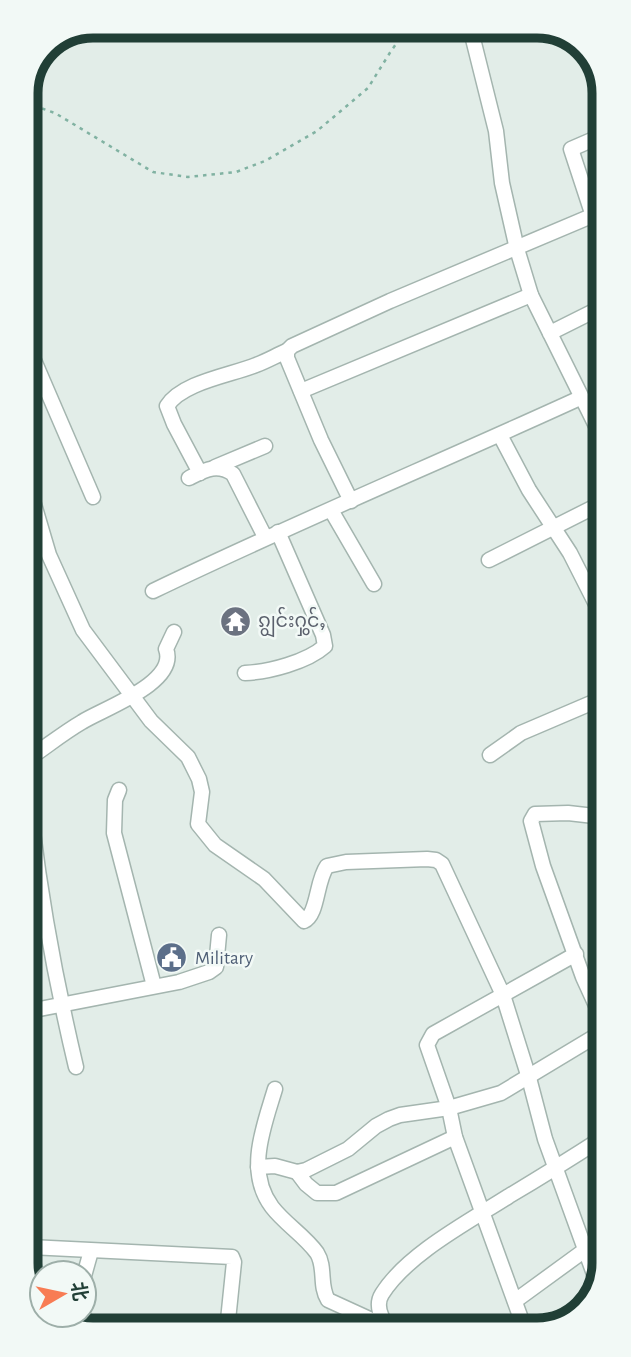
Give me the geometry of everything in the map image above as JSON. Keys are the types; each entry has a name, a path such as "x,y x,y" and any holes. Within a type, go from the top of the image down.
{"street":[{"path":"473,39 496,131 502,183 531,295 592,420"},
{"path":"592,139 571,149 592,202"},
{"path":"265,446 195,475 167,406 172,398 211,379 257,365 378,307 592,216"},
{"path":"301,391 531,295"},
{"path":"550,333 592,312"},
{"path":"286,351 321,440 351,501"},
{"path":"39,372 93,497"},
{"path":"153,591 271,534 331,510 580,398"},
{"path":"500,435 529,490 570,553 592,596"},
{"path":"215,467 225,468 233,474 271,534 323,635 325,646 308,656 264,673 245,673"},
{"path":"489,560 592,508"},
{"path":"331,510 374,584"},
{"path":"39,523 49,555 83,630 151,721 188,757 202,792 198,824 201,829 215,845 264,879 301,920 307,921 313,914 317,886 327,866 346,862 436,860 442,864 503,995 545,1139 592,1268"},
{"path":"39,751 83,721 132,697 157,678 169,655 166,649 174,632"},
{"path":"491,755 522,733 592,703"},
{"path":"119,790 115,800 114,833 154,986"},
{"path":"592,816 535,814 531,821 543,866 592,997"},
{"path":"39,887 76,1067"},
{"path":"39,1009 179,982 209,972 216,967 219,935"},
{"path":"521,1318 455,1137 449,1108 427,1045 433,1034 576,954"},
{"path":"297,1172 348,1149 389,1119 449,1108 501,1093 592,1039"},
{"path":"275,1089 259,1143 258,1167 263,1191 272,1207 319,1256 324,1293 328,1300 367,1318"},
{"path":"258,1167 275,1166 297,1172 317,1194 336,1193 455,1137"},
{"path":"381,1318 379,1309 382,1294 412,1261 592,1144"},
{"path":"515,1301 592,1246"},
{"path":"39,1248 232,1257 234,1262 228,1318"},
{"path":"89,1259 91,1251"}],"path":[{"path":"39,107 55,113 153,172 188,177 236,172 265,161 317,131 338,114 368,88 400,39"}],"place":[{"name":"ၵျွင်းႁွင်ႇ","path":"235,621"},
{"name":"Military","path":"172,958"}]}
